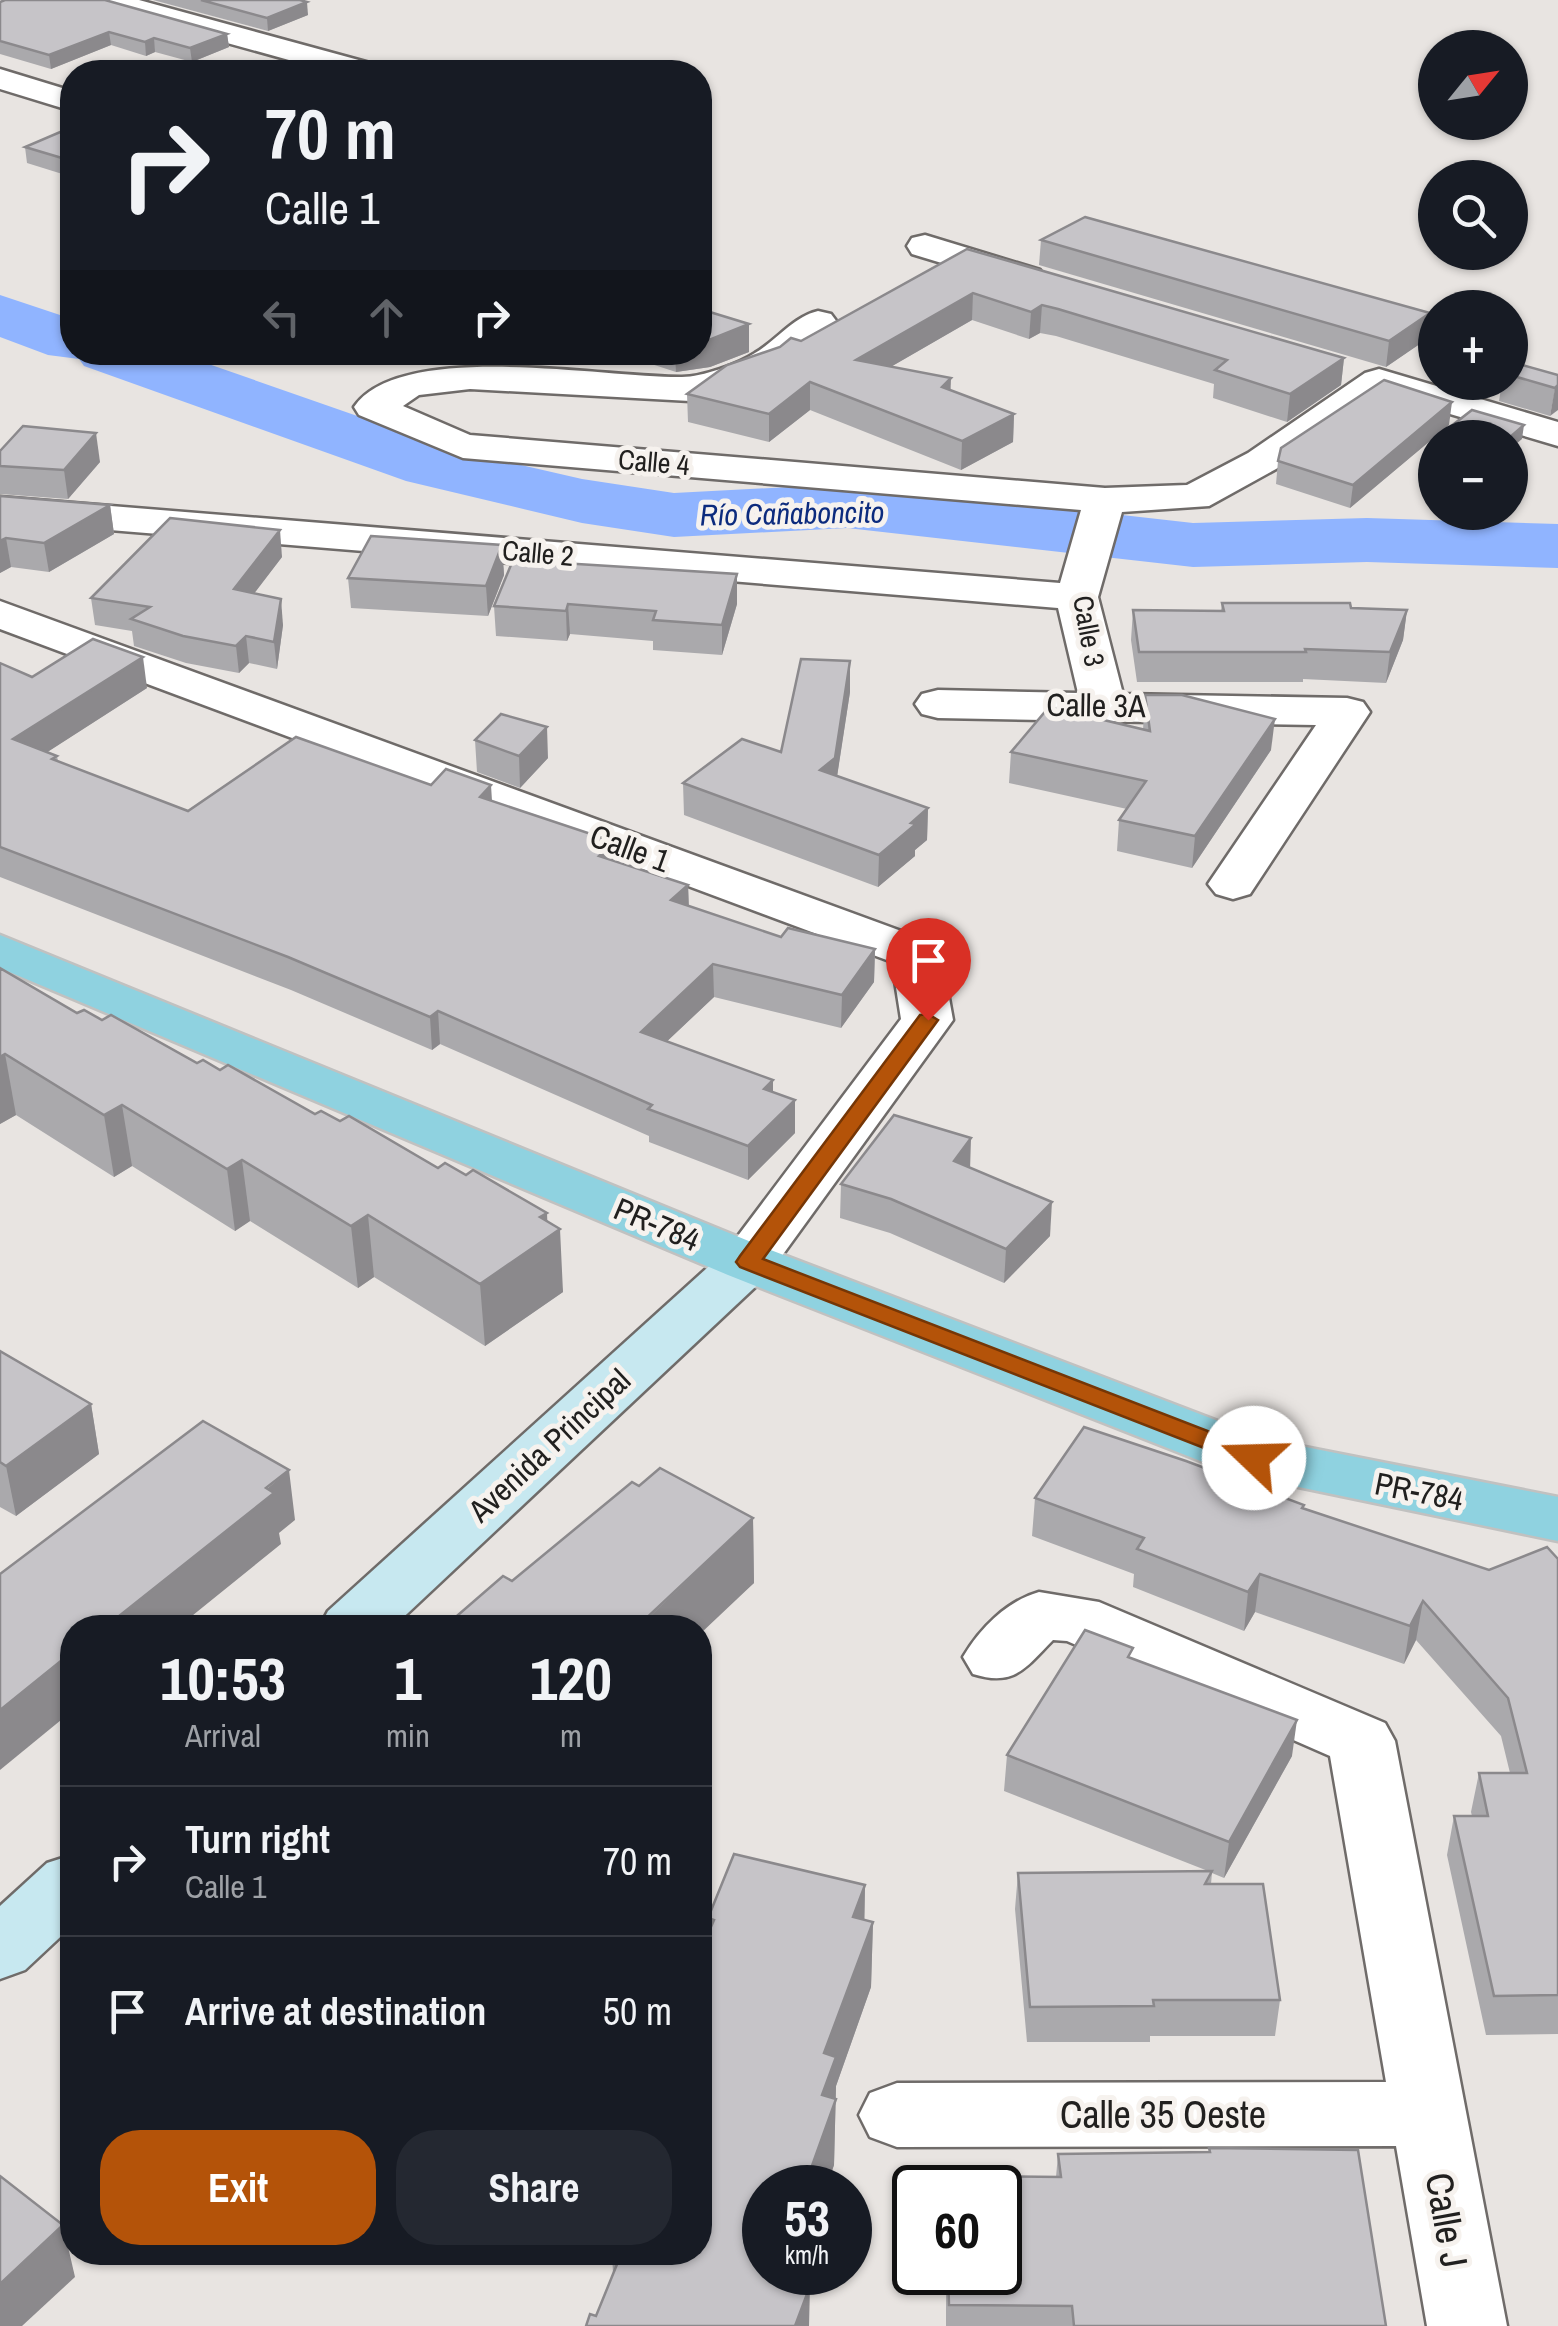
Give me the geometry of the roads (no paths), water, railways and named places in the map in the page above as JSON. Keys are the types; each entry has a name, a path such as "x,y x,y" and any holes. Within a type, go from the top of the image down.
{"main road":[{"name":"PR-784","path":"0,950 748,1262 1254,1458 1558,1519"}],"street":[{"path":"105,0 322,60"},
{"path":"0,79 57,96"},
{"path":"0,109 57,96"},
{"path":"925,246 1054,286"},
{"name":"Calle 4","path":"818,322 766,363 690,389 470,378 410,385 373,408 462,446 1092,545 1195,498 1262,461 1380,382"},
{"path":"1342,370 1558,434"},
{"name":"Calle 2","path":"0,509 1092,545"},
{"name":"Calle 3","path":"1092,545 1103,704"},
{"name":"Calle 1","path":"0,614 916,954 928,1020 748,1262"},
{"name":"Calle 3A","path":"938,704 1103,704 1347,712 1232,884"},
{"name":"Avenida Principal","path":"365,1615 748,1262"},
{"name":"Calle J","path":"996,1657 1040,1614 1076,1619 1361,1741 1466,2326"},
{"path":"0,1950 60,1895"},
{"name":"Calle 35 Oeste","path":"897,2115 1428,2114"}],"waterway":[{"name":"Río Cañaboncito","path":"0,315 60,337"},
{"name":"Río Cañaboncito","path":"145,365 431,466 582,501 674,515 847,506 1193,545 1367,540 1558,546"}]}
